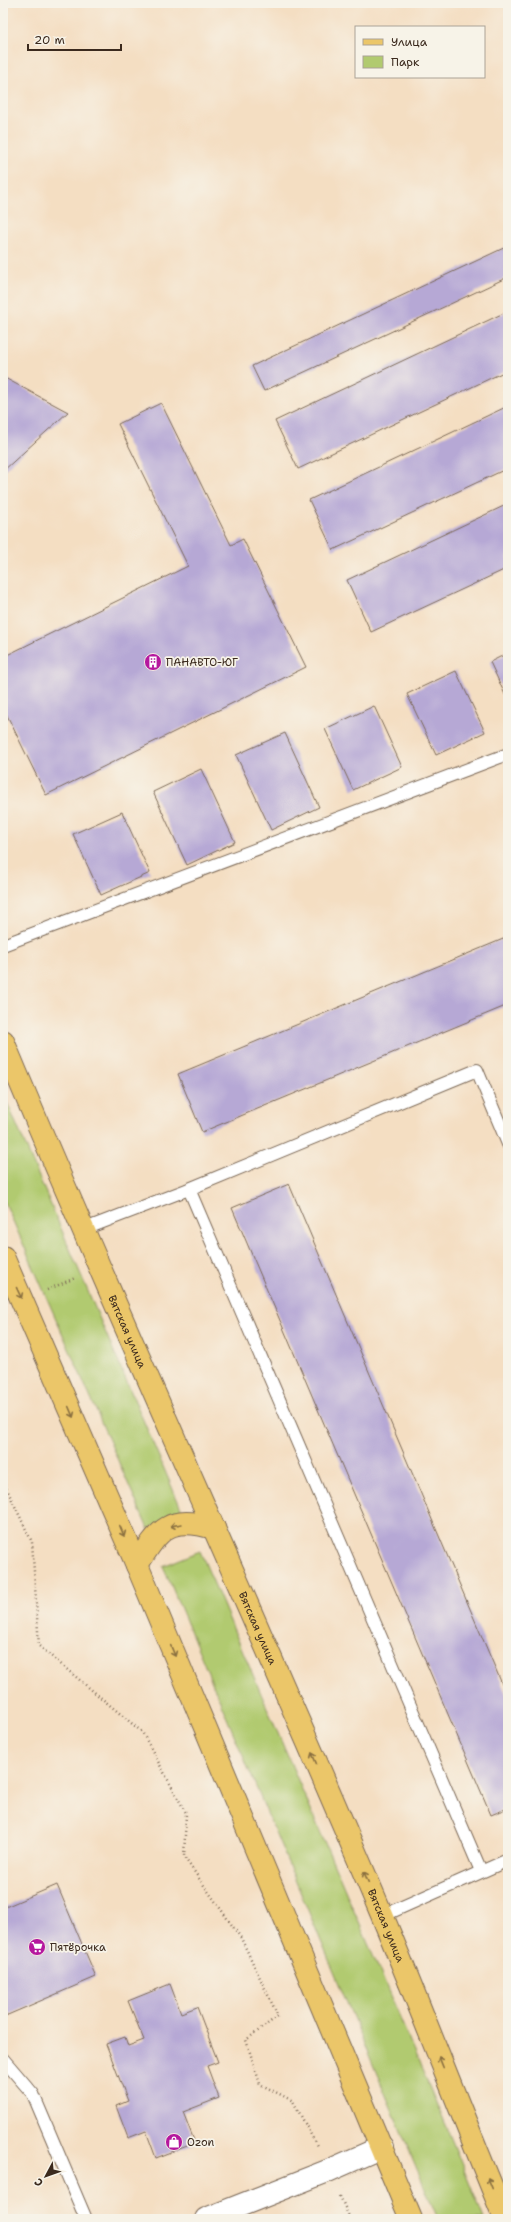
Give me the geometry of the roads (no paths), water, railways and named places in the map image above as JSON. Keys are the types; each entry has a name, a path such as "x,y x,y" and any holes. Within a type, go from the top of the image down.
{"main road":[{"name":"Вятская улица","path":"3,1041 82,1230 214,1528 382,1916 505,2219"},
{"path":"5,1266 22,1300 137,1565 411,2219"},
{"path":"137,1565 152,1541 171,1525 194,1523 214,1528"}],"street":[{"path":"206,2219 330,2170 382,2147"}],"lane":[{"path":"3,945 508,754"},
{"path":"82,1230 189,1189 477,1070 508,1144"},
{"path":"189,1189 481,1871"},
{"path":"382,1916 508,1860"},
{"path":"3,2059 33,2094 86,2219"}],"place":[{"name":"ПАНАВТО-ЮГ","path":"153,662"},
{"name":"Пятёрочка","path":"37,1947"},
{"name":"Ozon","path":"174,2142"}]}
